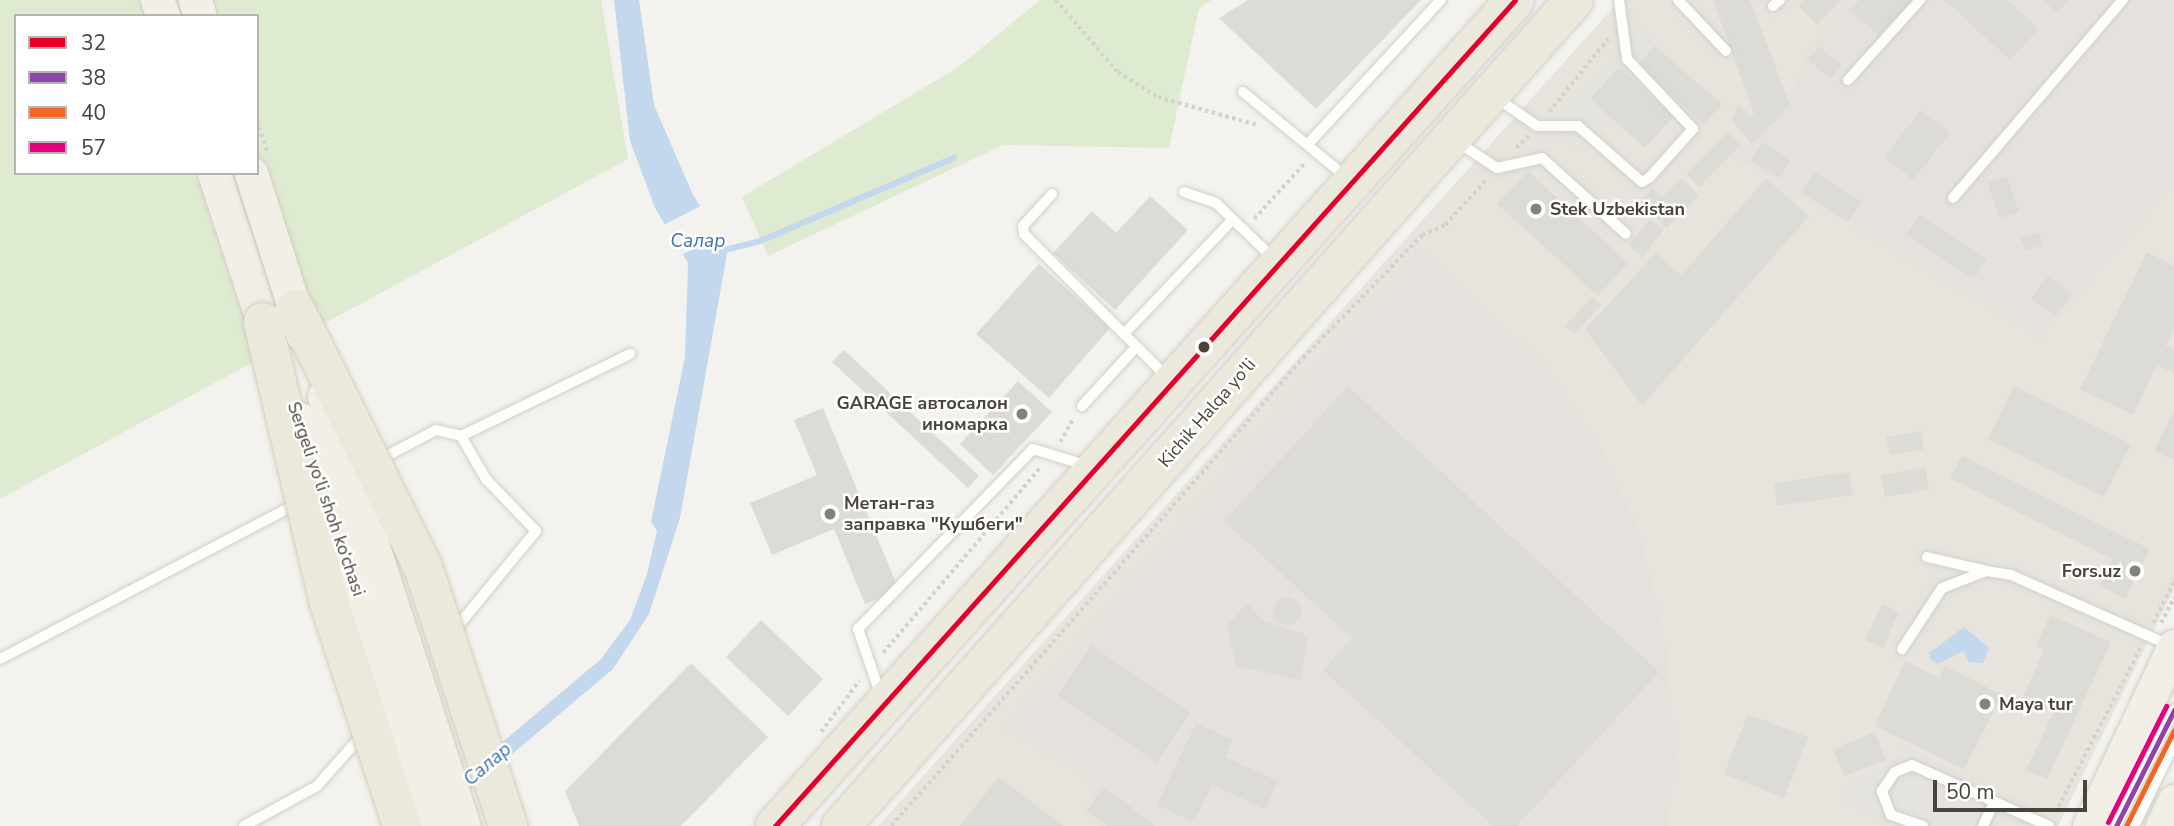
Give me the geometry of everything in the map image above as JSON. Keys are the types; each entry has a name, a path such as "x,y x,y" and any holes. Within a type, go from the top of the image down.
{"highway":[{"path":"775,826 886,707 1515,0"},
{"name":"Kichik Halqa yo'li","path":"841,826 1574,0"},
{"path":"279,315 328,599 402,826"},
{"path":"279,315 424,567 508,826"},
{"path":"1174,384 1206,414"},
{"path":"438,740 470,826"}],"main road":[{"name":"Sergeli yo‘li shoh ko‘chasi","path":"215,175 279,315 438,740 464,826"},
{"name":"Sergeli yo‘li shoh ko‘chasi","path":"251,175 279,315 434,826"},
{"path":"2089,826 2165,643"},
{"path":"2162,826 2174,801"}],"lane":[{"path":"1305,148 1441,0"},
{"path":"1490,93 1537,126 1578,126 1642,182 1693,129 1627,59 1619,0"},
{"path":"1678,0 1726,51"},
{"path":"1848,80 1920,0"},
{"path":"1953,198 2123,0"},
{"path":"1243,92 1305,148 1353,183"},
{"path":"1451,137 1497,168 1542,158 1626,234"},
{"path":"1184,192 1216,203 1280,265"},
{"path":"1052,194 1023,226 1024,234 1174,384"},
{"path":"1124,334 1233,219"},
{"path":"1082,406 1136,347"},
{"path":"0,659 436,430 461,436 631,354"},
{"path":"434,653 536,531 486,479 461,436"},
{"path":"886,707 859,629 1033,449 1054,452 1097,470"},
{"path":"1927,557 2011,575 2165,643"},
{"path":"1902,649 1942,588 1986,571"},
{"path":"244,826 317,786 425,663"},
{"path":"2116,826 2174,710"},
{"path":"2134,826 2174,744"},
{"path":"1923,826 1891,815 1882,791 1895,772 1912,765 2049,826"},
{"path":"1983,826 1994,802"}],"path":[{"path":"1056,0 1118,72 1158,97 1212,107 1263,127"},
{"path":"891,826 1303,358 1425,234 1445,225 1537,126 1621,24"},
{"path":"1244,230 1310,158 1305,148"},
{"path":"1416,225 1425,234"},
{"path":"823,737 820,727 1054,452 1082,406"},
{"path":"2049,826 2165,643 2174,581"}],"shaded area":[{"path":"1620,0 2174,0 2174,589 2058,826 878,826"},
{"path":"1855,0 2174,0 2174,184 2040,339 1737,158 1790,105 1808,51"},
{"path":"1639,27 1667,53 1578,151 1550,125"},
{"path":"1418,246 1546,366 1600,446 1641,537 1667,653 1675,758 1668,826 1102,826 1081,810 1099,784 1002,727"},
{"path":"1903,749 2012,799 1999,826 1898,826 1840,801 1847,785 1891,767"}],"green space":[{"path":"0,0 601,0 628,159 0,499"},
{"path":"1040,0 1211,0 1199,8 1169,148 1003,145 768,256 742,197 957,68"}],"water":[{"name":"Салар","path":"614,0 639,0 654,105 693,195 728,248 680,518 649,614 613,669 467,792 403,826 601,659 630,620 647,574 657,531 651,522 685,357 688,263 655,208 630,141"},
{"path":"1964,627 1989,648 1983,663 1969,662 1963,651 1938,664 1930,659 1929,653"}],"pier":[{"path":"704,204 724,233 676,258 660,227"}],"building":[{"path":"1248,0 1421,0 1316,109 1219,18"},
{"path":"1713,0 1750,0 1790,105 1752,144 1732,121 1738,105 1751,117 1754,113"},
{"path":"1805,0 1841,0 1817,25 1799,7"},
{"path":"1859,0 1912,0 1879,36 1850,10"},
{"path":"1944,0 2008,0 2039,29 2010,60"},
{"path":"2043,0 2070,0 2057,13"},
{"path":"1655,46 1722,104 1704,124 1638,65"},
{"path":"1820,46 1842,66 1830,79 1808,59"},
{"path":"1619,67 1674,116 1645,148 1590,99"},
{"path":"1921,110 1950,133 1913,180 1884,157"},
{"path":"1728,132 1741,145 1699,187 1686,174"},
{"path":"1762,142 1791,159 1780,178 1751,161"},
{"path":"1528,171 1628,263 1598,296 1497,204"},
{"path":"1814,172 1861,201 1848,222 1802,193"},
{"path":"2007,176 2019,212 2000,218 1987,183"},
{"path":"1681,178 1699,195 1667,228 1640,202 1653,188 1662,197"},
{"path":"1766,178 1809,216 1642,406 1585,329 1656,253 1681,275"},
{"path":"1150,196 1188,230 1115,310 1053,253 1092,211 1116,233"},
{"path":"1919,215 1987,259 1974,279 1906,235"},
{"path":"1650,219 1664,230 1642,257 1628,245"},
{"path":"2039,232 2043,245 2025,251 2020,238"},
{"path":"2147,252 2174,266 2174,329 2166,346 2174,350 2174,373 2157,365 2133,415 2080,389"},
{"path":"1039,264 1110,328 1049,398 976,334"},
{"path":"2048,276 2072,294 2055,316 2031,298"},
{"path":"1592,297 1601,305 1574,334 1565,326"},
{"path":"844,350 979,476 968,488 832,362"},
{"path":"1018,381 1052,412 993,475 960,444"},
{"path":"1348,386 1659,672 1517,826 1493,826 1323,670 1352,638 1224,521"},
{"path":"2014,386 2131,444 2104,497 1988,439"},
{"path":"823,408 899,590 865,604 834,529 772,555 750,503 817,475 794,420"},
{"path":"2174,411 2174,460 2154,451"},
{"path":"1921,431 1924,449 1890,455 1886,437"},
{"path":"1962,456 2150,549 2125,599 2099,585 2112,559 1950,478"},
{"path":"1925,467 1929,489 1885,497 1881,475"},
{"path":"1849,472 1853,495 1777,506 1774,483"},
{"path":"1287,597 1297,601 1301,611 1297,621 1287,625 1277,621 1273,611 1277,601"},
{"path":"1248,601 1261,620 1308,635 1301,680 1236,666 1227,626"},
{"path":"1882,604 1899,612 1883,648 1865,640"},
{"path":"2050,615 2111,642 2047,779 2026,770 2054,711 2023,697 2044,650 2036,646"},
{"path":"761,620 823,679 788,716 726,657"},
{"path":"1091,645 1191,712 1157,763 1057,696"},
{"path":"1905,661 1939,678 1945,666 2002,695 1964,769 1875,726"},
{"path":"691,663 768,737 681,826 579,826 565,791"},
{"path":"1748,714 1808,737 1784,798 1724,774"},
{"path":"1196,723 1233,740 1225,757 1278,781 1265,809 1212,785 1194,822 1157,805"},
{"path":"1875,732 1886,760 1844,776 1833,749"},
{"path":"998,777 1012,787 1063,826 960,826"},
{"path":"1105,787 1155,826 1108,826 1087,810"}],"waterway":[{"path":"721,251 760,241 954,158"}],"transit line":[{"name":"32","path":"775,826 1515,0"},
{"name":"57","path":"2108,822 2166,706"},
{"name":"38","path":"2116,826 2174,710"},
{"name":"40","path":"2126,826 2174,730"}],"place":[{"name":"Stek Uzbekistan","path":"1536,209"},
{"name":"GARAGE автосалон иномарка","path":"1022,414"},
{"name":"Метан-газ заправка \"Кушбеги\"","path":"830,514"},
{"name":"Fors.uz","path":"2135,571"},
{"name":"Maya tur","path":"1985,704"}]}
